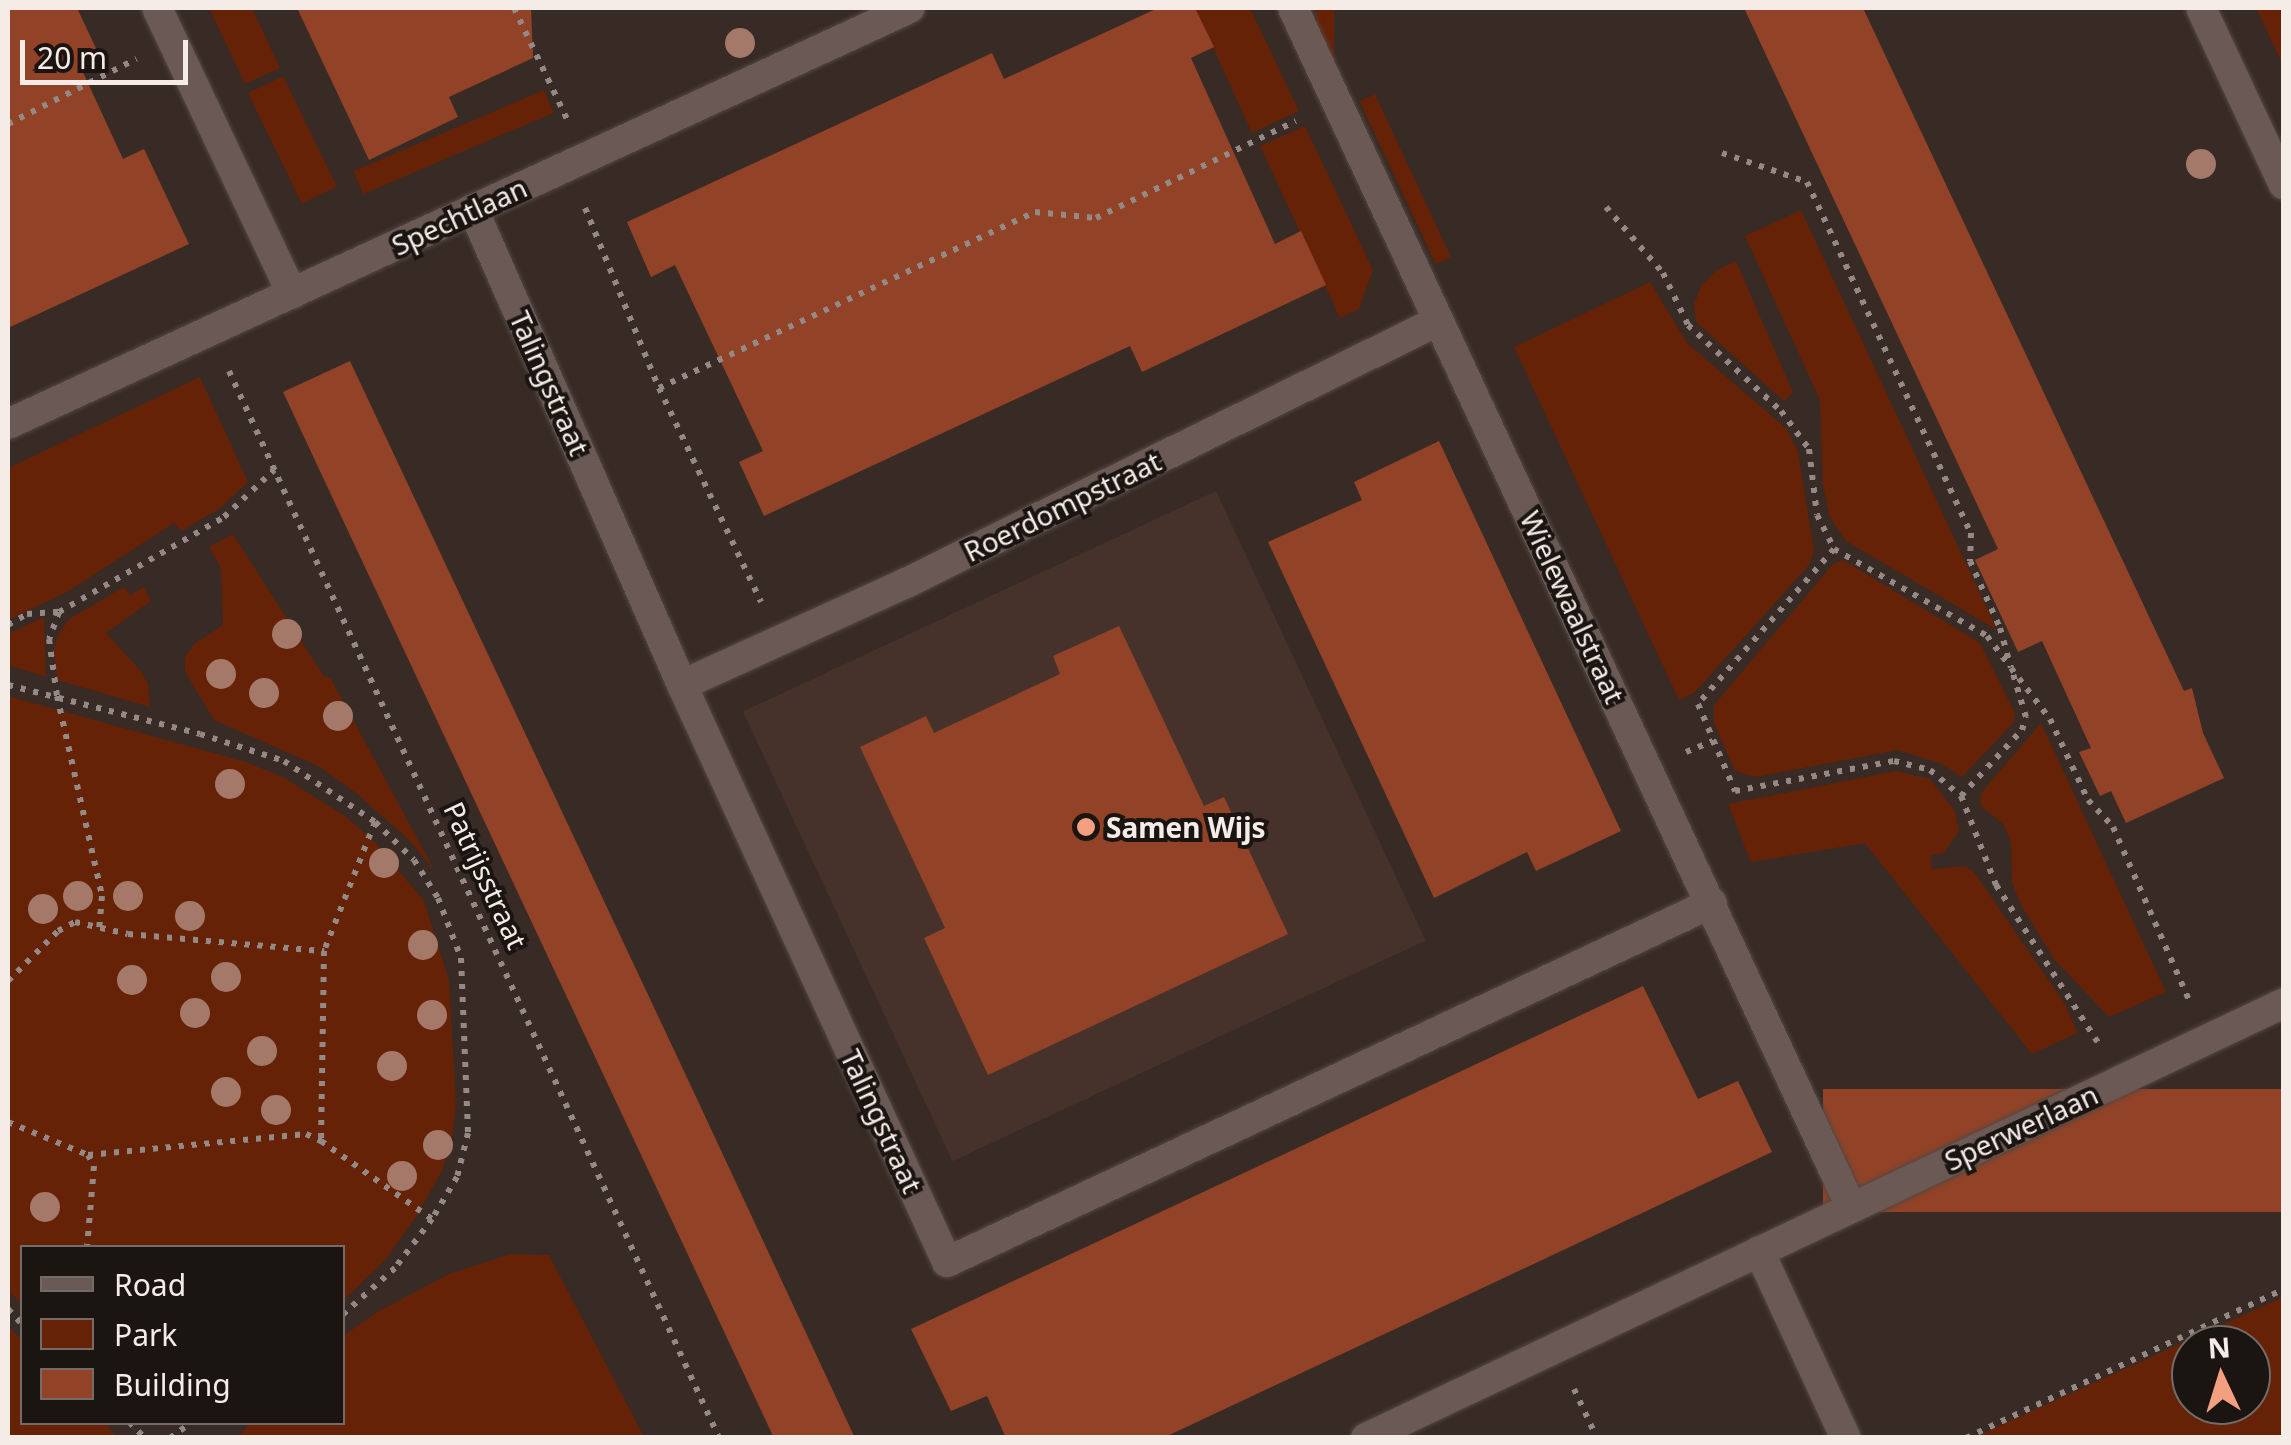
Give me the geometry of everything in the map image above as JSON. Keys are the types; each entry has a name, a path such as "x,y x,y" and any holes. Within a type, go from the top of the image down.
{"street":[{"path":"157,8 292,294"},
{"name":"Spechtlaan","path":"8,424 910,8"},
{"name":"Wielewaalstraat","path":"1292,8 1852,1207"},
{"path":"2201,8 2284,185"},
{"name":"Talingstraat","path":"474,209 682,685 947,1262 1712,903"},
{"name":"Roerdompstraat","path":"682,685 904,584 1438,321"},
{"name":"Sperwerlaan","path":"1366,1438 2284,1003"},
{"path":"1760,1250 1846,1438"}],"path":[{"path":"514,8 586,158 584,215 659,388 779,639"},
{"path":"8,124 172,40"},
{"path":"659,388 1035,212 1096,218 1336,102"},
{"path":"1722,153 1807,182 1971,534 1970,562 2000,628 2026,717 2022,730 1962,796"},
{"path":"1606,207 1664,273 1688,325 1781,411 1809,449 1818,515 1834,549 1987,636 2050,719 2088,800 2113,827 2206,1040"},
{"name":"Patrijsstraat","path":"211,332 719,1438"},
{"path":"8,625 27,614 60,612 224,517 275,470"},
{"path":"1834,549 1698,704 1736,791 1894,760 1930,770 1962,796 1996,885 2040,959 2092,1027 2116,1082"},
{"path":"60,612 49,639 57,696 102,896 100,928"},
{"path":"8,685 200,734 284,762 375,822 414,860 438,898 461,958 468,1133 456,1177 432,1220 396,1268 345,1312"},
{"path":"321,1140 324,951 375,822"},
{"path":"8,981 58,931 75,922 100,928 324,951"},
{"path":"8,1122 88,1155 306,1134 321,1140 432,1220"},
{"path":"87,1245 94,1166 88,1155"},
{"path":"1966,1438 2284,1289"}],"shaded area":[{"name":"Samen Wijs","path":"1216,491 1426,941 953,1161 743,712"}],"green space":[{"path":"209,8 252,8 280,68 245,84"},
{"path":"1195,8 1250,8 1299,111 1252,133"},
{"path":"1316,8 1334,8 1334,94 1316,94"},
{"path":"2256,8 2283,8 2283,65"},
{"path":"283,76 337,187 302,204 248,93"},
{"path":"544,90 554,113 363,194 353,171"},
{"path":"1375,94 1451,257 1436,264 1360,101"},
{"path":"1305,126 1373,270 1359,309 1340,318 1260,146"},
{"path":"1801,210 1997,630 1846,541 1830,517 1823,486 1820,400 1745,236"},
{"path":"1736,261 1793,392 1784,401 1696,322 1694,304 1701,286 1717,270"},
{"path":"1650,282 1687,343 1787,429 1798,452 1814,551 1809,565 1694,693 1679,700 1514,347"},
{"path":"200,377 248,482 219,509 181,531 174,523 67,592 8,620 8,468"},
{"path":"233,534 323,675 331,679 435,871 408,839 318,766 214,720 185,672 185,657 194,644 223,625 221,568 209,547"},
{"path":"1843,560 1980,643 2015,713 2014,722 1962,777 1942,764 1898,750 1756,777 1735,771 1714,723 1714,705 1833,564"},
{"path":"124,587 130,595 144,587 151,601 106,633 141,671 148,684 150,707 57,680 54,648 69,619"},
{"path":"44,617 46,677 8,665 8,634"},
{"path":"8,696 246,762 283,777 345,816 375,842 424,901 449,980 456,1102 452,1139 442,1171 387,1258 345,1299 345,1245 20,1245 20,1303 8,1290"},
{"path":"2041,723 2166,992 2109,1017 2054,959 2022,907 2012,883 2011,843 2004,825 1980,805 1981,793"},
{"path":"1896,771 1930,779 1955,811 1959,831 1944,853 1930,856 1932,869 1965,866 1974,872 2065,1004 2078,1033 2032,1054 1865,843 1751,862 1728,804"},
{"path":"511,1254 549,1255 644,1437 238,1437 248,1425 345,1425 345,1335 377,1312 449,1274"},
{"path":"2283,1297 2283,1437 1975,1437 2171,1348 2171,1425 2271,1425 2271,1325 2221,1325"},
{"path":"8,1326 20,1338 20,1425 107,1425 116,1437 8,1437"}],"building":[{"path":"8,8 77,8 101,59 81,68 123,159 144,149 189,244 8,328"},
{"path":"297,8 531,8 533,58 449,97 458,117 369,160"},
{"path":"1158,8 1195,8 1214,47 1191,58 1275,244 1301,231 1326,285 1142,372 1130,346 764,516 739,462 763,451 675,265 651,277 627,222 992,53 1004,79"},
{"path":"1744,8 1863,8 2184,691 2192,688 2203,733 2224,778 2126,823 2111,791 2100,796 2079,752 2091,748 2042,641 2018,652 1975,560 1998,549"},
{"path":"350,361 855,1438 774,1438 356,548 283,392"},
{"path":"1439,441 1621,831 1536,871 1527,852 1434,898 1268,542 1362,500 1354,482"},
{"path":"1119,626 1204,806 1224,797 1288,934 988,1075 924,938 945,928 860,747 926,716 934,733 1060,674 1053,656"},
{"path":"1643,986 1698,1099 1738,1081 1772,1152 1163,1438 1006,1438 987,1396 951,1411 911,1329"},
{"path":"1823,1089 2284,1089 2284,1212 1823,1212"}],"place":[{"name":"Samen Wijs","path":"1086,827"}]}
